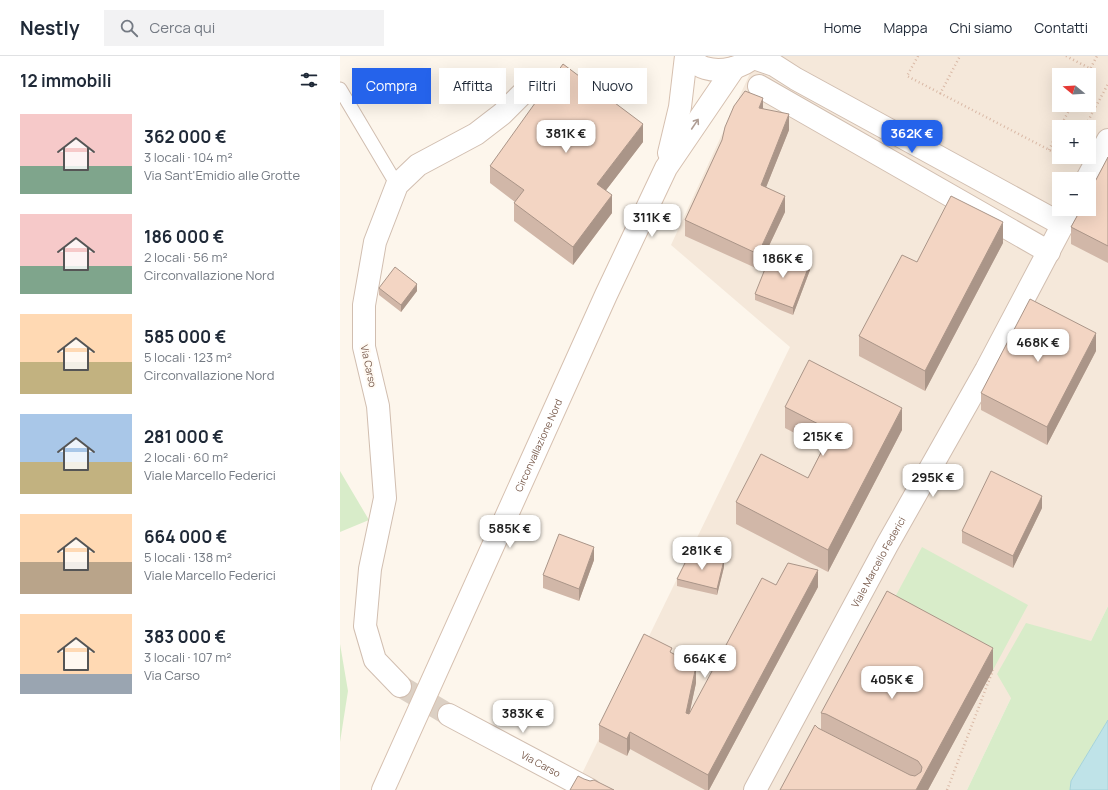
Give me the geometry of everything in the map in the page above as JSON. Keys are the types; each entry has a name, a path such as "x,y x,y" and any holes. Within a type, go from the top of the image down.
{"street":[{"name":"Circonvallazione Nord","path":"666,168 680,107 686,56 704,68 723,71 734,68 754,57"},
{"path":"779,56 796,79"},
{"path":"754,57 774,65 796,79 927,141 958,168 1067,217"},
{"name":"Circonvallazione Nord","path":"383,790 606,295 666,168 734,68"},
{"path":"759,86 1049,252"},
{"name":"Via Carso","path":"400,686 375,660 366,626 370,570 384,498 378,406 364,347 364,305 375,242 397,185 418,165 476,134 502,114 514,102"},
{"path":"1091,172 1108,140"},
{"name":"Viale Marcello Federici","path":"756,790 887,545 986,370 1067,217"},
{"name":"Via Carso","path":"449,715 590,790"}],"lane":[{"path":"340,89 397,185"}],"path":[{"path":"918,56 907,76 1052,152"},
{"path":"940,94 960,56"},
{"path":"1066,56 1088,68"},
{"path":"1091,68 1097,56"},
{"path":"1090,120 1108,84"},
{"path":"1049,150 1052,145"},
{"path":"947,790 993,670"}],"shaded area":[{"path":"758,56 1108,56 1108,606 1091,641 1011,698 967,790 574,790 790,347 671,245"}],"green space":[{"path":"340,471 369,520 340,532"},
{"path":"922,547 1028,605 993,670 887,612"},
{"path":"1108,606 1108,720 1071,781 1070,790 967,790 1011,698 997,674 1026,623 1091,641"},
{"path":"340,644 348,691 340,742"}],"water":[{"path":"1108,720 1108,790 1070,790 1071,781"}],"building":[{"path":"563,64 568,68 560,68"},
{"path":"570,69 578,75 578,104 616,104 643,124 597,184 612,195 573,247 514,203 524,190 490,166 534,104 570,104"},
{"path":"745,91 763,98 759,108 789,114 761,185 785,196 758,254 685,220 722,140 725,127 734,106"},
{"path":"1108,157 1108,246 1071,227 1077,216 1096,216 1096,180"},
{"path":"951,196 1003,222 925,371 859,336 902,255 917,262"},
{"path":"773,249 810,263 793,308 755,294"},
{"path":"395,267 417,284 401,305 379,288"},
{"path":"1030,299 1096,333 1047,427 981,393"},
{"path":"809,360 902,408 828,550 736,502 761,454 808,478 832,431 785,407"},
{"path":"991,471 1042,496 1013,556 962,531"},
{"path":"559,534 594,547 579,589 543,575"},
{"path":"690,553 724,560 717,589 677,579"},
{"path":"788,563 818,570 708,775 630,732 627,739 599,725 644,634 672,648 670,652 696,666 686,713 689,714 762,578 776,585"},
{"path":"887,591 993,648 916,790 780,790 815,725 818,728 910,775 915,776 921,772 922,767 918,761 826,714 821,713"},
{"path":"578,776 590,781 594,780 614,790 570,790"}],"tunnel":[{"path":"400,686 449,715"}]}
